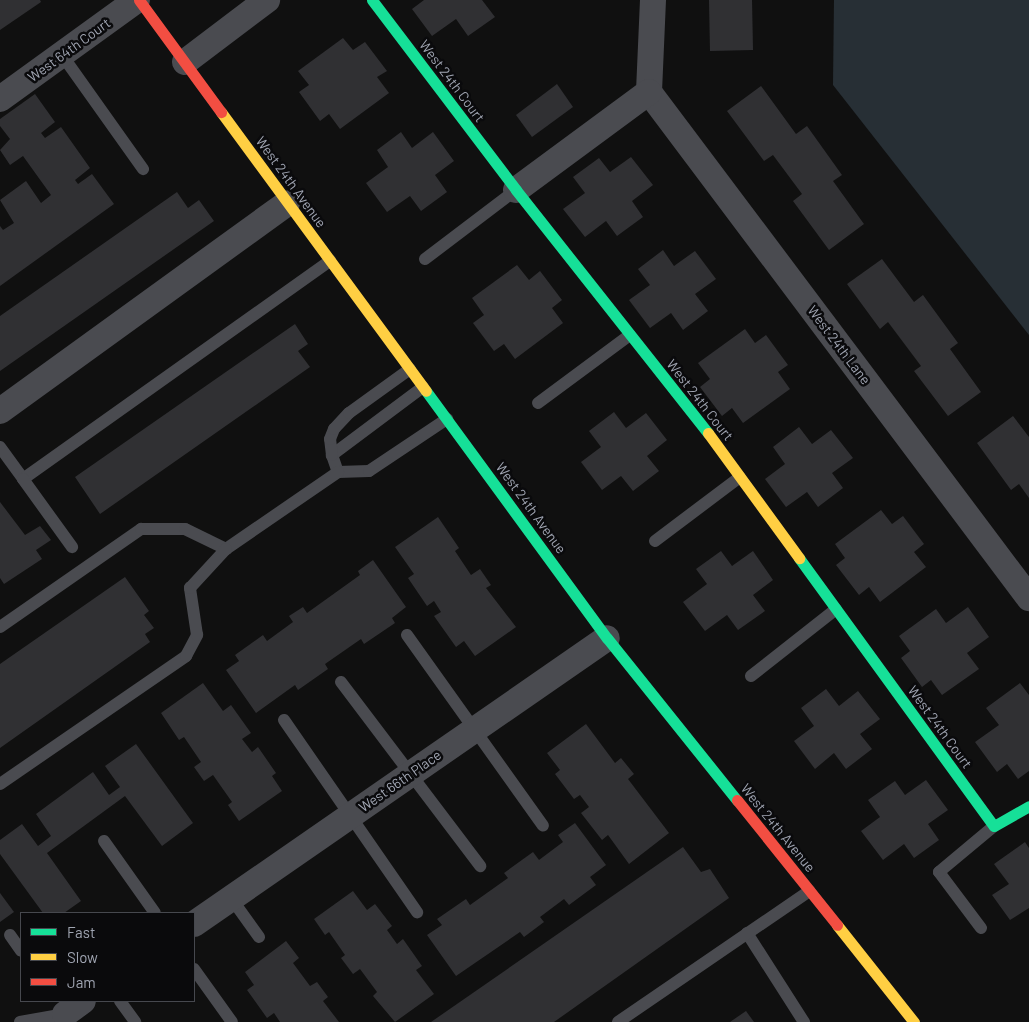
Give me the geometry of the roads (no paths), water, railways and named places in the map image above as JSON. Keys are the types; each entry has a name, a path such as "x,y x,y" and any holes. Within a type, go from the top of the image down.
{"street":[{"name":"West 64th Court","path":"0,99 138,0"},
{"name":"West 24th Avenue","path":"138,0 607,638 914,1022"},
{"path":"185,62 268,0"},
{"name":"West 24th Court","path":"372,0 516,190 740,477 994,826"},
{"path":"516,190 649,92 654,0"},
{"name":"West 24th Lane","path":"649,92 1029,598"},
{"path":"0,411 288,202"},
{"name":"West 66th Place","path":"195,923 607,638"},
{"path":"994,826 1029,806"}],"lane":[{"path":"62,55 143,169"},
{"path":"425,259 516,190"},
{"path":"23,479 330,260"},
{"path":"538,402 630,335"},
{"path":"338,472 332,455 330,439 334,428 349,412 410,368"},
{"path":"332,455 424,388"},
{"path":"0,784 186,656 197,634 190,588 226,549 338,472 369,471 447,419"},
{"path":"0,447 72,547"},
{"path":"655,541 740,477"},
{"path":"0,627 141,529 185,529 226,549"},
{"path":"751,676 836,609"},
{"path":"407,635 543,826"},
{"path":"341,682 480,866"},
{"path":"284,720 417,912"},
{"path":"980,928 939,872 994,826"},
{"path":"104,841 153,912"},
{"path":"618,1022 809,891"},
{"path":"231,898 260,937"},
{"path":"747,933 804,1022"},
{"path":"10,934 20,949"},
{"path":"195,969 232,1022"},
{"path":"121,1002 135,1022"},
{"path":"20,1022 66,1012"}]}
